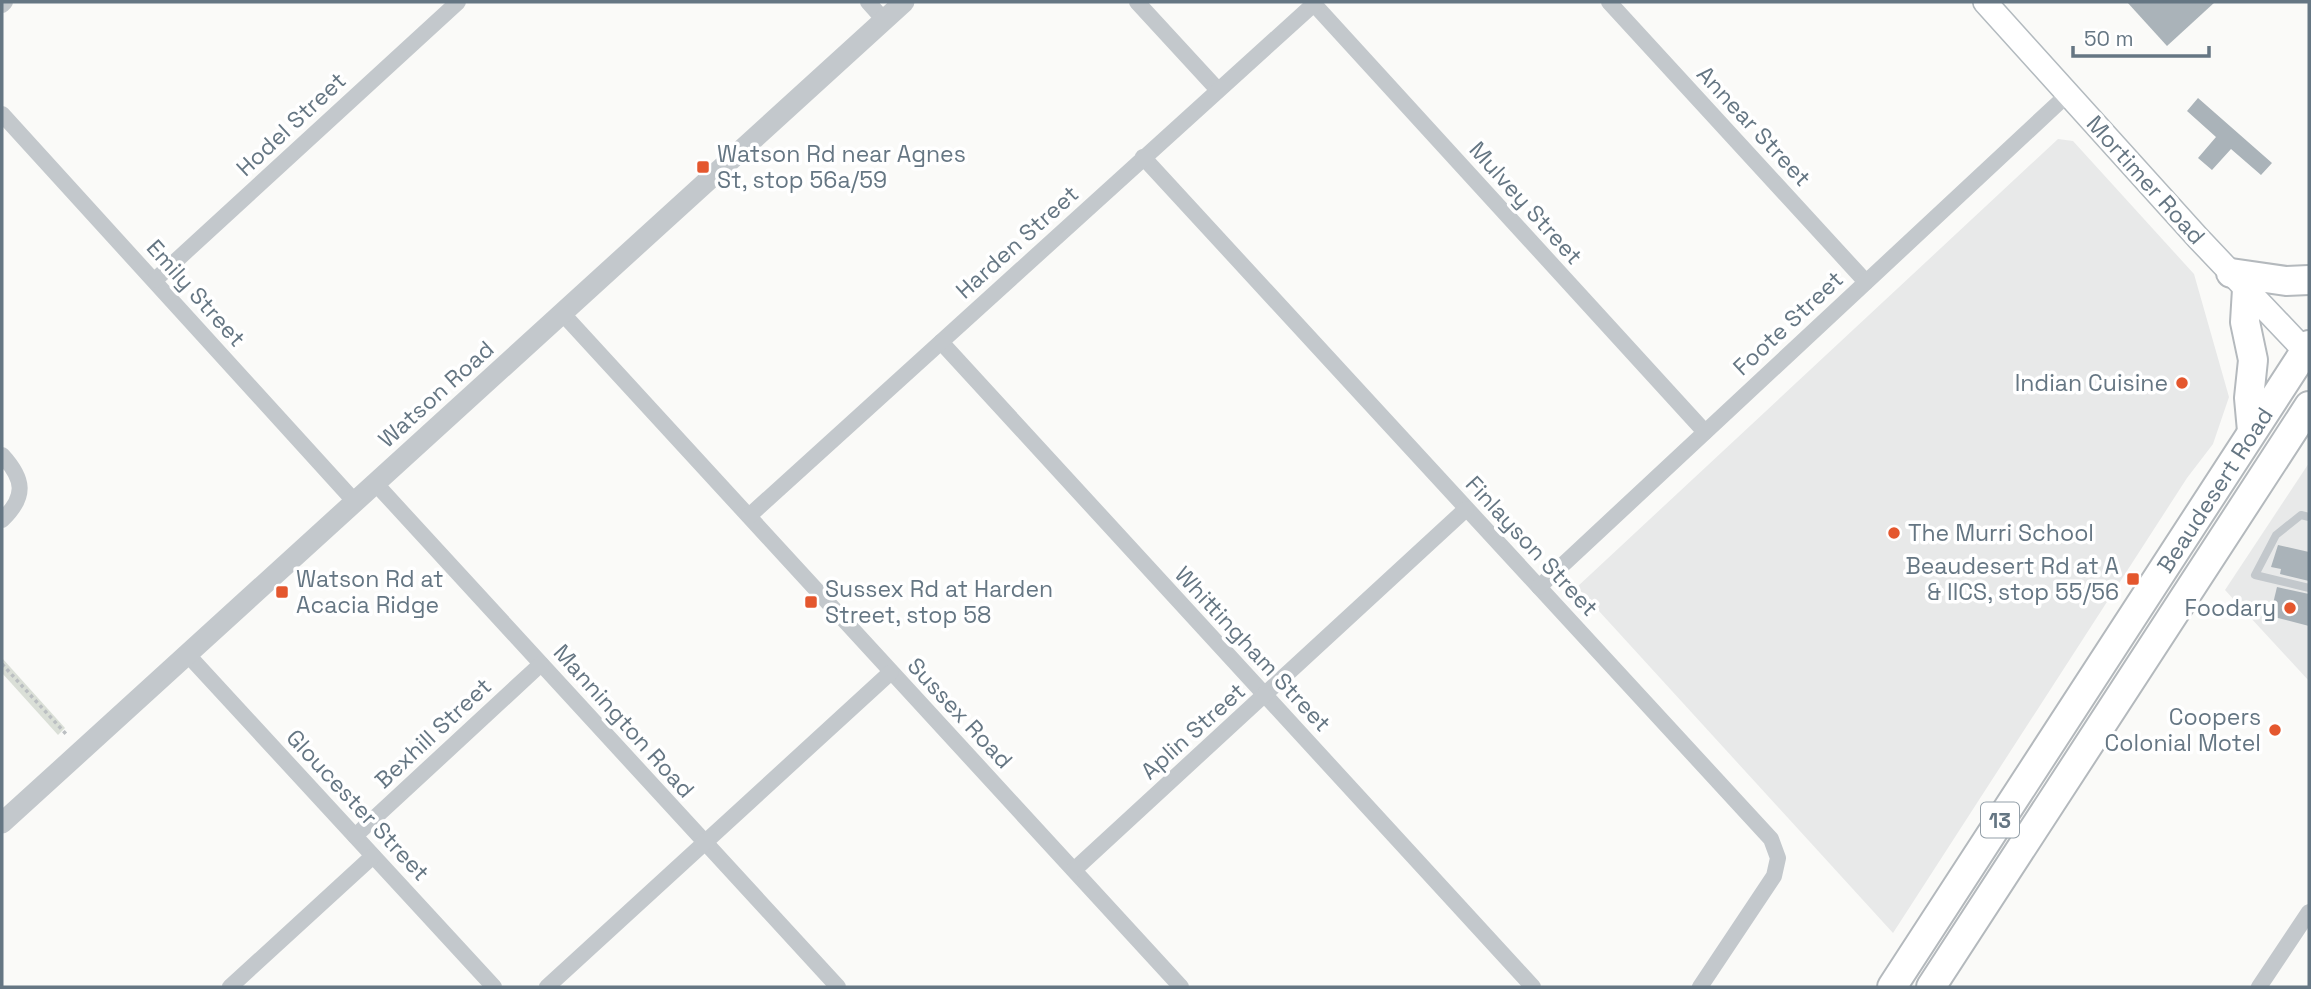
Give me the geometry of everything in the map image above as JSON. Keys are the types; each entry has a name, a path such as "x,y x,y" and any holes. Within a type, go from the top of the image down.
{"highway":[{"path":"2252,431 2249,398 2253,360 2239,281 2309,280"},
{"name":"Beaudesert Road","path":"1892,987 2252,431 2308,350"},
{"name":"Beaudesert Road","path":"1931,987 2309,406"}],"main road":[{"name":"Mortimer Road","path":"1984,2 2239,281 2308,350"}],"street":[{"name":"Hodel Street","path":"155,280 458,2"},
{"path":"868,2 884,20"},
{"name":"Watson Road","path":"2,823 904,2"},
{"path":"1137,2 1218,90"},
{"name":"Annear Street","path":"1609,2 1866,282"},
{"name":"Harden Street","path":"749,516 1315,3"},
{"name":"Mulvey Street","path":"1315,3 1704,432"},
{"name":"Foote Street","path":"1539,587 2068,94"},
{"name":"Emily Street","path":"3,119 155,280 356,503"},
{"name":"Finlayson Street","path":"1143,157 1771,839 1778,858 1774,876 1700,987"},
{"name":"Sussex Road","path":"563,314 1181,987"},
{"name":"Whittingham Street","path":"941,342 1533,987"},
{"path":"2,455 16,470 21,487 14,508 2,520"},
{"name":"Mannington Road","path":"376,484 838,987"},
{"name":"Aplin Street","path":"1074,870 1466,509"},
{"name":"Gloucester Street","path":"188,654 494,987"},
{"name":"Bexhill Street","path":"355,836 541,664"},
{"path":"547,987 891,671"},
{"path":"230,987 373,856"},
{"path":"2259,987 2309,912"}],"lane":[{"path":"2309,517 2301,515 2276,536 2255,575 2309,588"}],"path":[{"path":"2,664 66,734"}],"shaded area":[{"name":"The Murri School","path":"2058,139 2073,141 2194,274 2229,397 2213,444 2187,478 1893,933 1577,587"},
{"path":"2309,463 2309,681 2225,590"},
{"path":"2,658 65,728 58,735 2,673"}],"building":[{"path":"2127,2 2215,2 2167,46"},
{"path":"2198,98 2272,163 2261,175 2231,149 2212,170 2198,158 2216,137 2187,111"},
{"path":"2278,545 2309,552 2309,581 2280,574 2281,569 2271,567"},
{"name":"Foodary","path":"2277,587 2309,594 2309,626 2270,616"}],"place":[{"name":"Watson Rd near Agnes St, stop 56a/59","path":"703,167"},
{"name":"Indian Cuisine","path":"2182,383"},
{"name":"The Murri School","path":"1894,533"},
{"name":"Beaudesert Rd at A & IICS, stop 55/56","path":"2133,579"},
{"name":"Watson Rd at Acacia Ridge","path":"282,592"},
{"name":"Sussex Rd at Harden Street, stop 58","path":"811,602"},
{"name":"Foodary","path":"2290,608"},
{"name":"Coopers Colonial Motel","path":"2275,730"}]}
